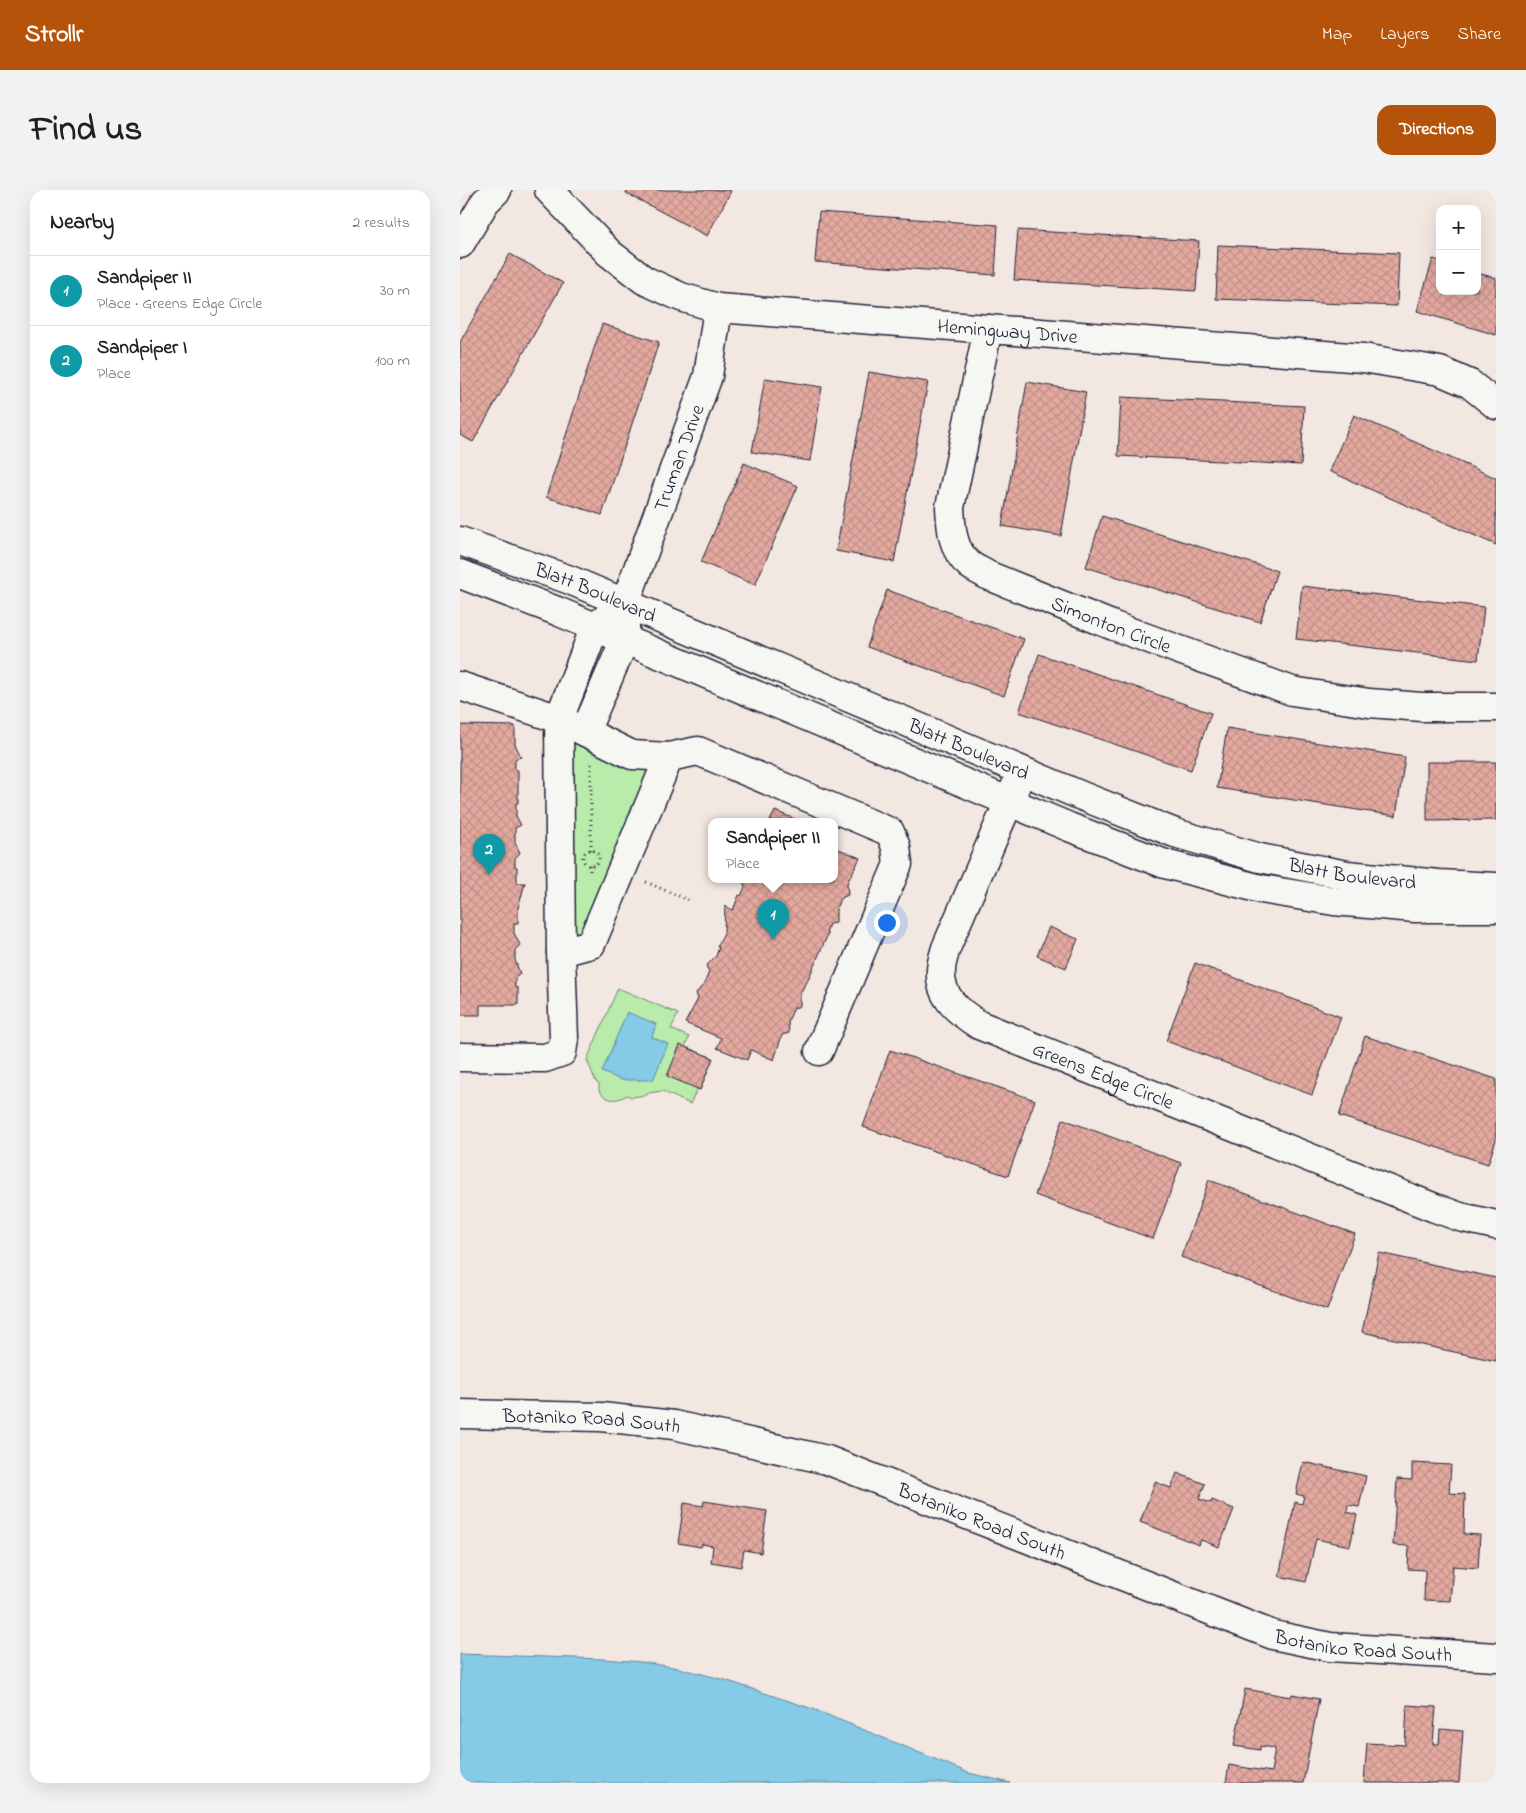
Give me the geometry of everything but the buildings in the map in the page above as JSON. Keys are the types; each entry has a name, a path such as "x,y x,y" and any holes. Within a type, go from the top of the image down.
{"street":[{"path":"460,244 485,202 497,190"},
{"name":"Hemingway Drive","path":"549,190 609,253 644,280 681,297 718,308 1363,358 1440,371 1470,384 1496,405"},
{"name":"Truman Drive","path":"625,604 708,376 718,308"},
{"name":"Simonton Circle","path":"988,329 950,507 951,529 959,553 969,565 1114,626 1292,691 1369,704 1422,707 1496,707"},
{"name":"Blatt Boulevard","path":"460,540 570,580 1022,771 1175,833 1260,858 1347,875 1439,884 1496,887"},
{"name":"Blatt Boulevard","path":"460,574 595,626 1069,827 1164,864 1261,889 1334,901 1415,908 1496,908"},
{"path":"460,1057 545,1058 562,1052 564,1039 561,952 559,719 595,626 625,604"},
{"path":"588,734 625,639 625,604"},
{"path":"460,686 559,719 632,755 669,757 698,751 890,832 896,846 898,864 819,1052"},
{"path":"561,952 591,944 669,757"},
{"name":"Greens Edge Circle","path":"1022,771 946,948 941,971 943,992 958,1011 979,1025 1426,1204 1460,1217 1496,1225"},
{"name":"Botaniko Road South","path":"460,1414 601,1417 674,1425 827,1460 1274,1635 1330,1646 1496,1657"}],"path":[{"path":"588,734 591,850"},
{"path":"591,850 596,852 598,858 594,864 590,865 585,863 583,856 591,850"}],"green space":[{"path":"559,719 669,757 591,944 561,952"},
{"path":"618,988 678,1014 671,1029 689,1037 685,1047 713,1058 700,1090 697,1089 690,1104 662,1091 631,1097 627,1095 619,1099 612,1099 602,1094 599,1090 599,1084 596,1082 587,1060"}],"water":[{"path":"627,1012 656,1024 652,1037 668,1044 653,1080 621,1080 602,1072"},
{"path":"460,1654 604,1659 642,1662 679,1668 725,1680 813,1709 969,1773 1010,1783 460,1783"}],"place":[{"name":"Sandpiper I","path":"489,875"},
{"name":"Sandpiper II","path":"773,940"}]}
